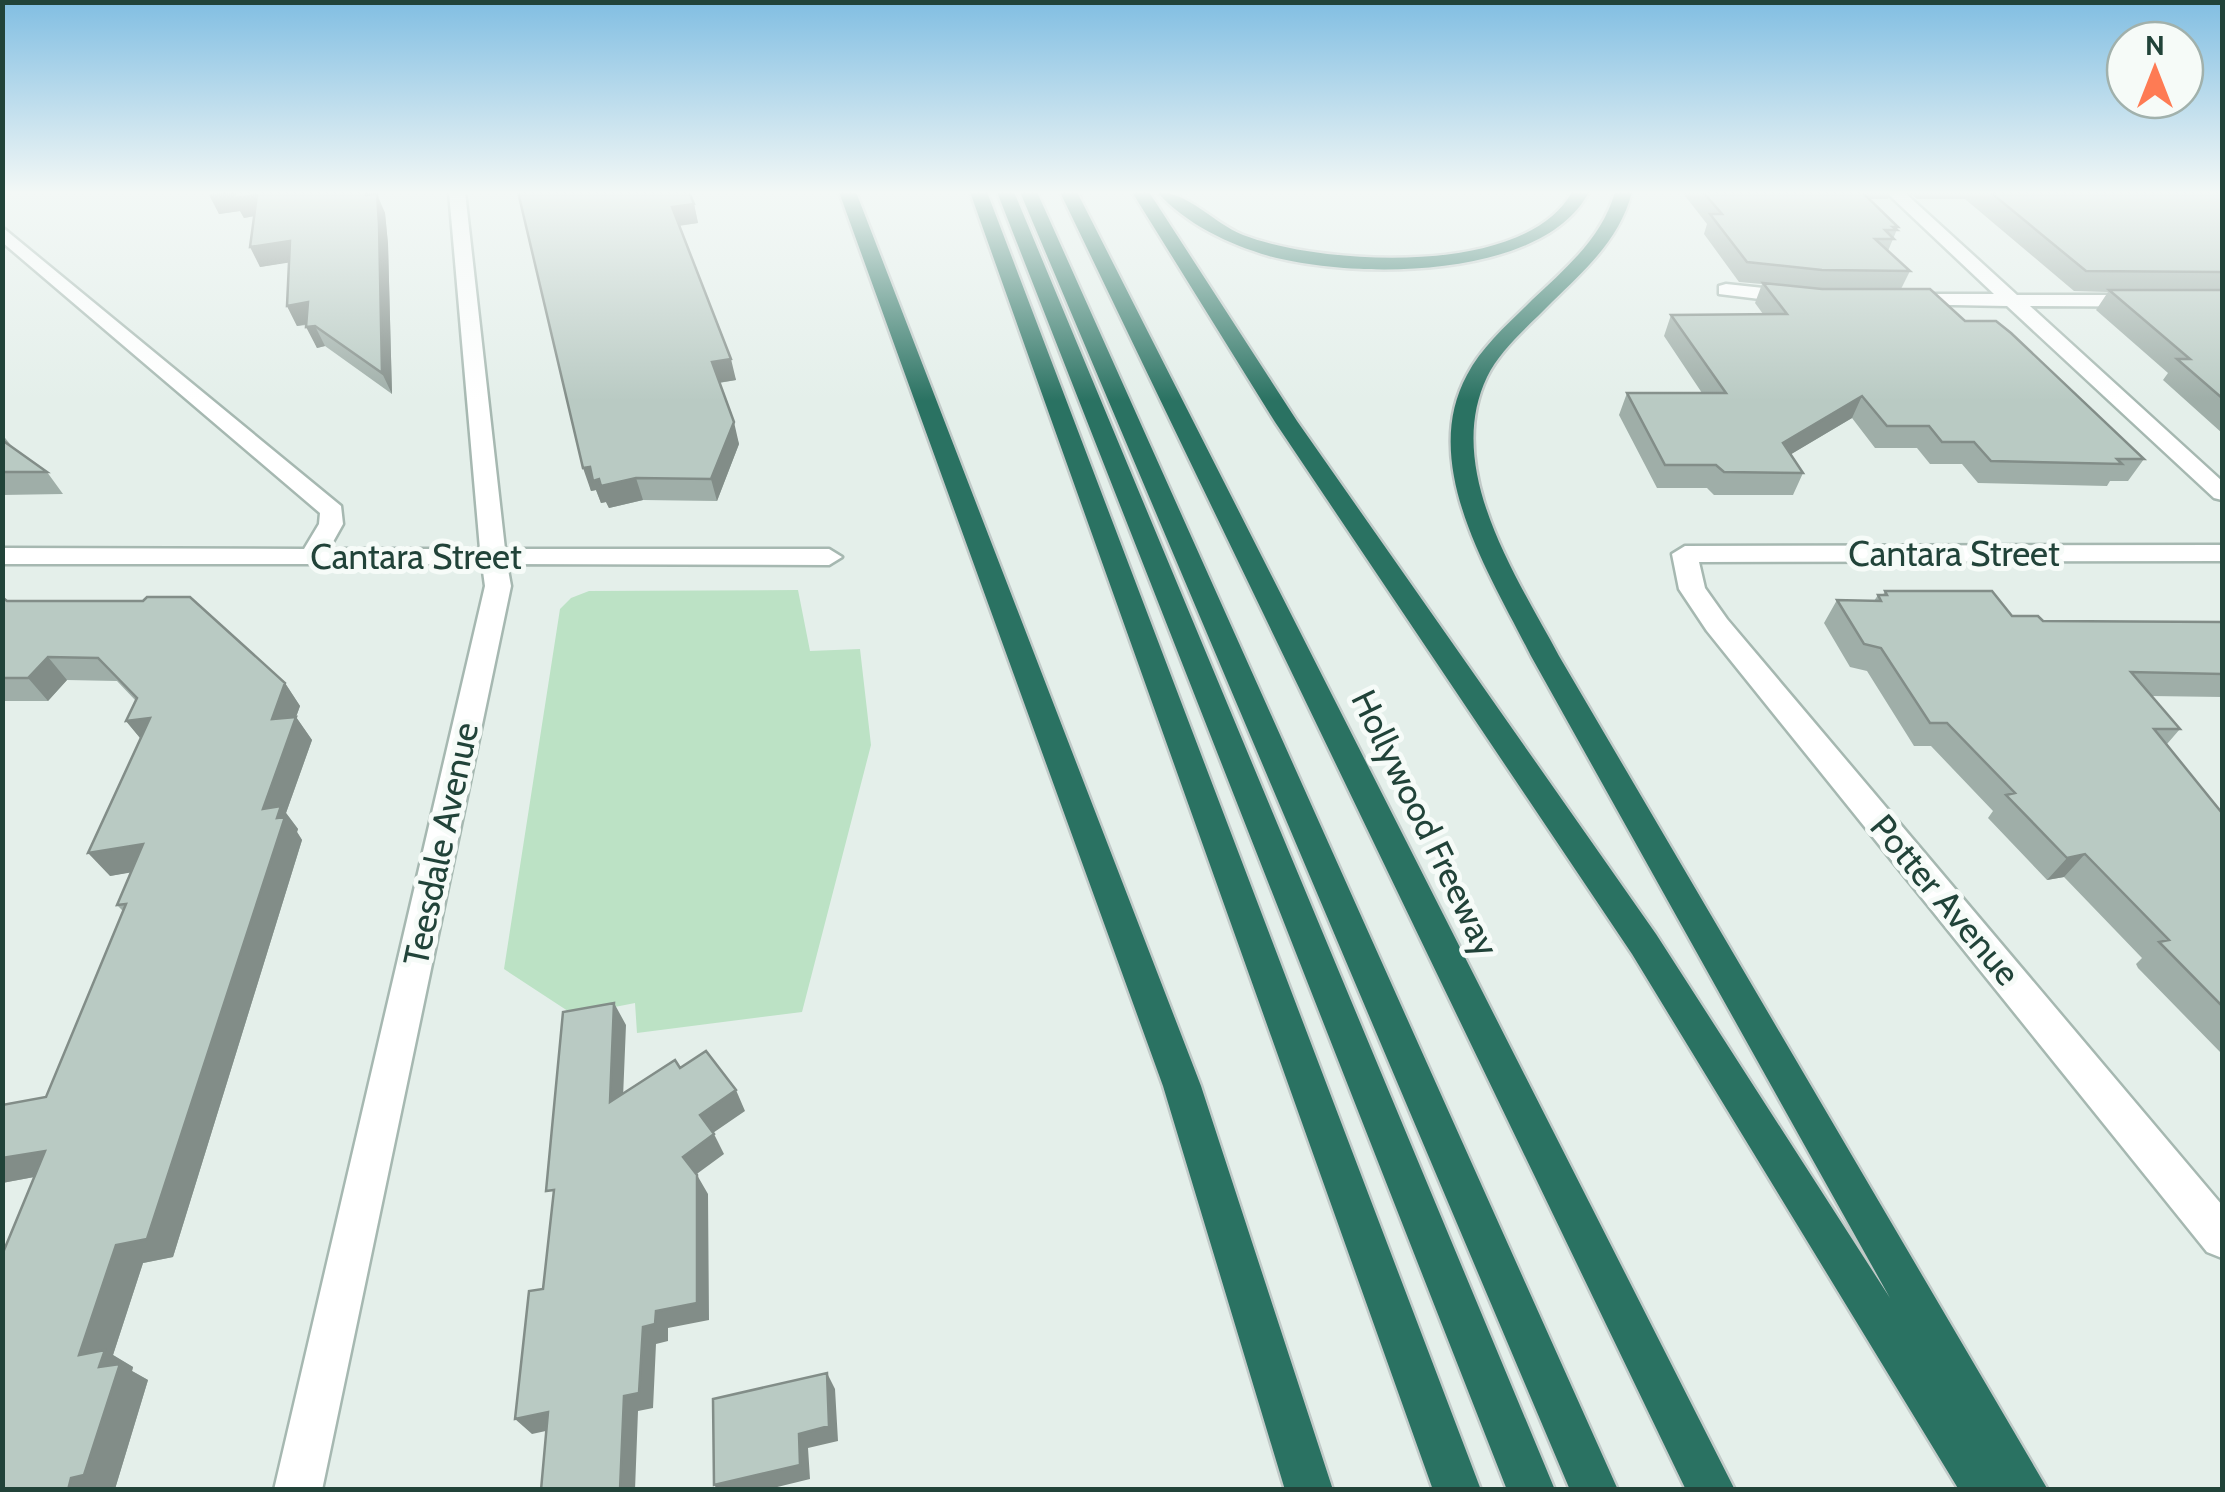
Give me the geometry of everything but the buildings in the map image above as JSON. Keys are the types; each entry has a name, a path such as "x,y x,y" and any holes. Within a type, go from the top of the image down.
{"highway":[{"path":"873,262 1182,1086 1310,1490"},
{"path":"1004,262 1457,1490"},
{"path":"1033,262 1531,1490"},
{"path":"1058,262 1594,1490"},
{"name":"Hollywood Freeway","path":"1102,262 1711,1490"},
{"path":"1184,262 1286,422 1644,944 1986,1490"},
{"path":"1383,262 1427,262"},
{"path":"1582,262 1504,340 1475,378 1463,420 1464,465 1478,518 1545,656 2024,1490"}],"street":[{"path":"37,262 332,511 331,524 312,556"},
{"name":"Teesdale Avenue","path":"298,1490 498,586 464,262"},
{"path":"1971,262 2222,493"},
{"path":"1726,290 1813,300"},
{"path":"1890,300 2222,301"},
{"name":"Cantara Street","path":"1685,554 2222,553"},
{"name":"Potter Avenue","path":"1685,554 1692,589 1718,625 2222,1236"},
{"name":"Cantara Street","path":"2,556 829,557"}],"green space":[{"path":"798,590 810,651 860,649 871,745 802,1012 637,1033 635,1003 574,1015 504,969 560,609 571,598 589,591"}]}
